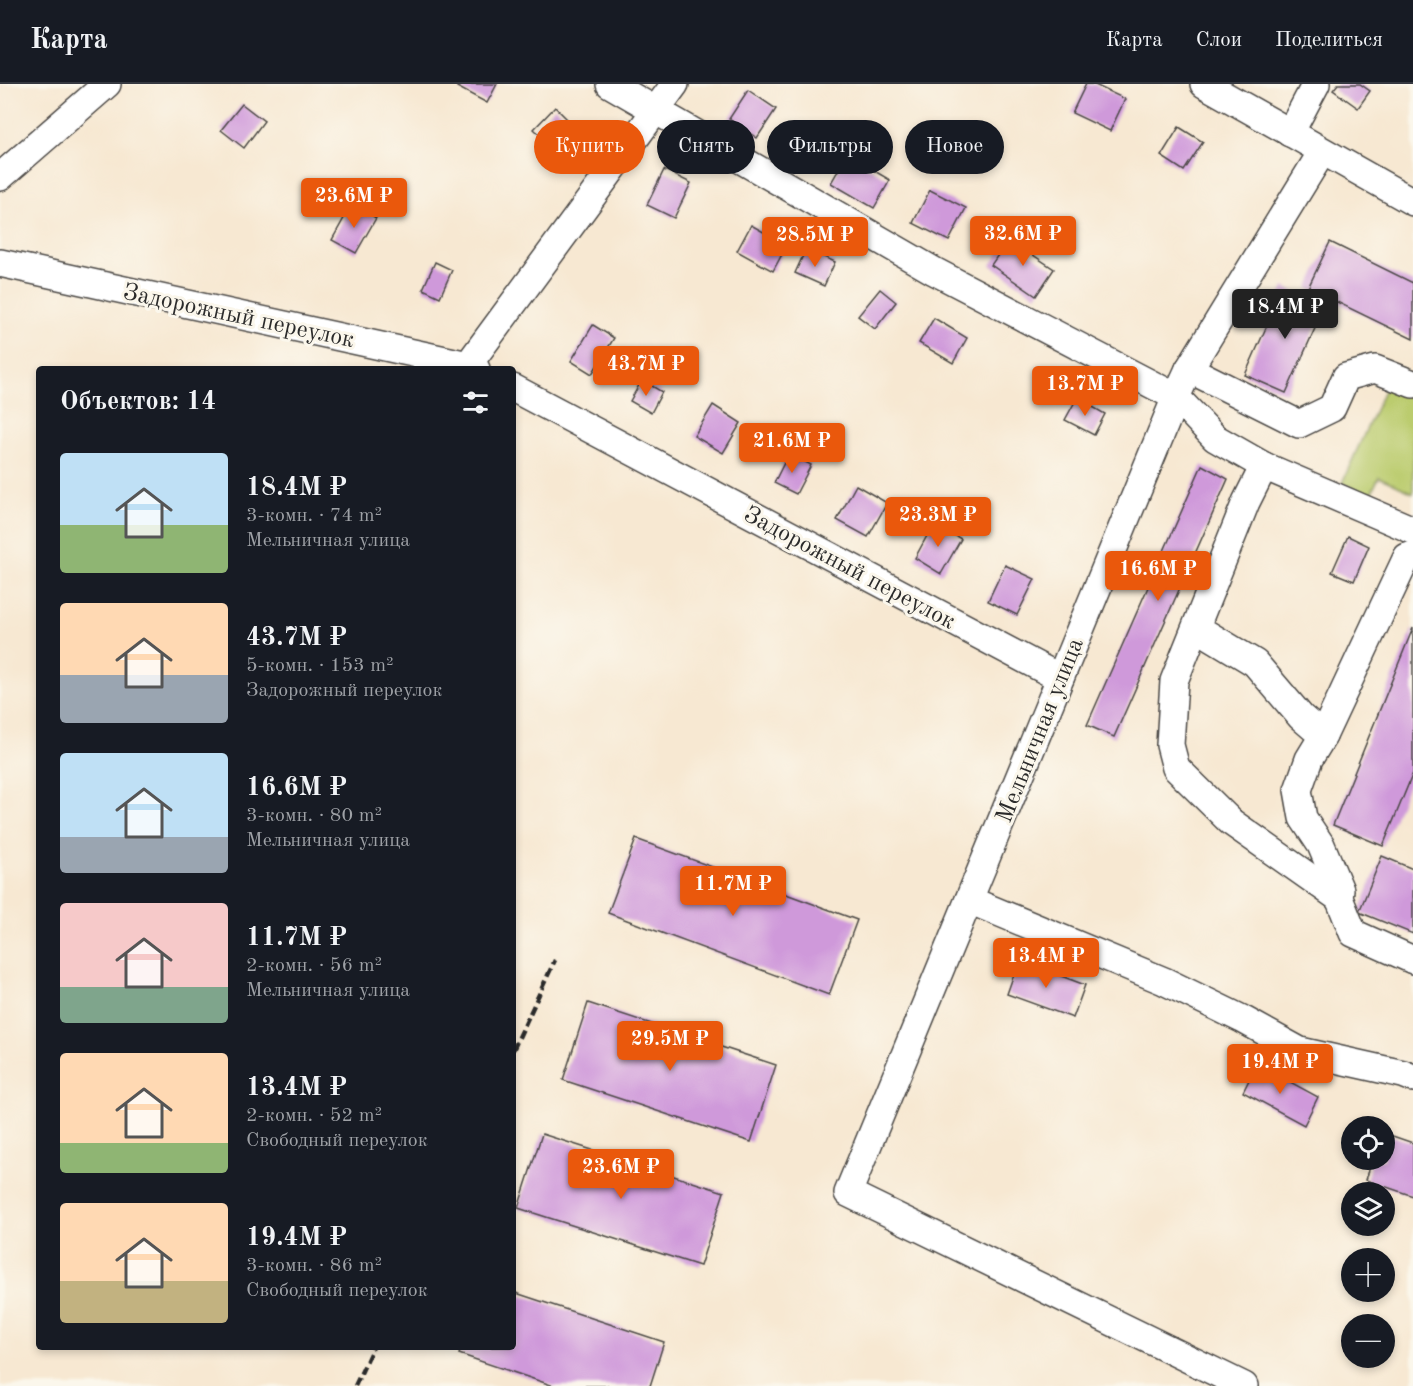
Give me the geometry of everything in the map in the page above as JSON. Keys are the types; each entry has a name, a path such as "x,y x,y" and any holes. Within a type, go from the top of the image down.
{"street":[{"path":"0,177 107,84"},
{"path":"610,84 934,271 1176,397 1215,438 1264,466 1413,530"},
{"path":"473,366 675,84"},
{"path":"1204,84 1413,202"},
{"path":"1290,133 1316,84"},
{"name":"Мельничная улица","path":"1244,1386 848,1193 1176,397 1189,369 1323,152"},
{"name":"Задорожный переулок","path":"0,263 467,366"},
{"path":"1189,369 1299,424 1332,408 1346,377 1375,369 1413,384"},
{"name":"Задорожный переулок","path":"516,390 1060,678"},
{"path":"1264,466 1246,502 1174,681 1170,745 1176,768 1231,822 1339,898"},
{"path":"1413,555 1407,557 1323,736 1309,759 1298,790 1303,818 1321,845 1340,890 1339,898 1353,933 1413,960"},
{"path":"1197,628 1255,663 1301,717 1323,736"},
{"path":"969,900 1164,981 1242,1019 1300,1051 1413,1078"}],"green space":[{"path":"1386,386 1413,399 1413,493 1379,477 1370,496 1342,483"}],"building":[{"path":"459,84 497,84 487,103 457,87"},
{"path":"1086,84 1093,84 1125,99 1110,131 1072,113"},
{"path":"1338,84 1360,84 1370,91 1358,108 1333,90"},
{"path":"748,90 776,109 757,138 755,137 755,120 729,119"},
{"path":"242,104 264,121 244,148 221,130"},
{"path":"555,107 568,120 543,120"},
{"path":"1179,127 1203,142 1184,171 1161,156"},
{"path":"662,174 672,174 691,183 674,218 647,205"},
{"path":"836,174 880,174 890,180 874,208 831,183"},
{"path":"930,190 966,208 949,241 913,223"},
{"path":"352,204 376,218 356,253 332,240"},
{"path":"751,225 787,245 773,271 737,251"},
{"path":"1009,239 1054,269 1036,296 991,265"},
{"path":"1330,242 1413,283 1413,339 1308,288"},
{"path":"806,249 835,262 824,286 795,273"},
{"path":"435,262 452,270 440,297 423,289"},
{"path":"1284,287 1325,306 1286,393 1245,375"},
{"path":"880,289 896,302 875,329 858,316"},
{"path":"934,318 967,338 953,363 919,343"},
{"path":"593,325 614,338 592,374 571,361"},
{"path":"642,380 662,392 651,413 630,401"},
{"path":"1077,398 1105,414 1094,435 1065,420"},
{"path":"713,405 741,423 723,453 694,436"},
{"path":"789,453 811,465 796,494 774,483"},
{"path":"1202,465 1228,479 1114,737 1087,725"},
{"path":"856,485 887,503 868,537 837,520"},
{"path":"934,523 961,539 941,574 915,558"},
{"path":"1348,536 1369,546 1354,581 1332,572"},
{"path":"1005,565 1035,579 1017,615 988,601"},
{"path":"1413,628 1413,773 1383,846 1333,825"},
{"path":"636,839 857,920 829,995 608,913"},
{"path":"1382,856 1413,869 1413,934 1359,912"},
{"path":"1019,960 1085,985 1073,1018 1007,994"},
{"path":"588,1003 776,1065 751,1142 563,1080"},
{"path":"1257,1064 1318,1097 1304,1125 1243,1092"},
{"path":"542,1134 724,1192 700,1266 518,1208"},
{"path":"1395,1137 1413,1143 1413,1196 1395,1190 1395,1182 1366,1180 1369,1170 1395,1170"},
{"path":"516,1293 664,1342 650,1386 554,1386 459,1354 461,1350 516,1350"}],"railway":[{"path":"516,1044 555,960"},
{"path":"355,1386 372,1350"}]}
